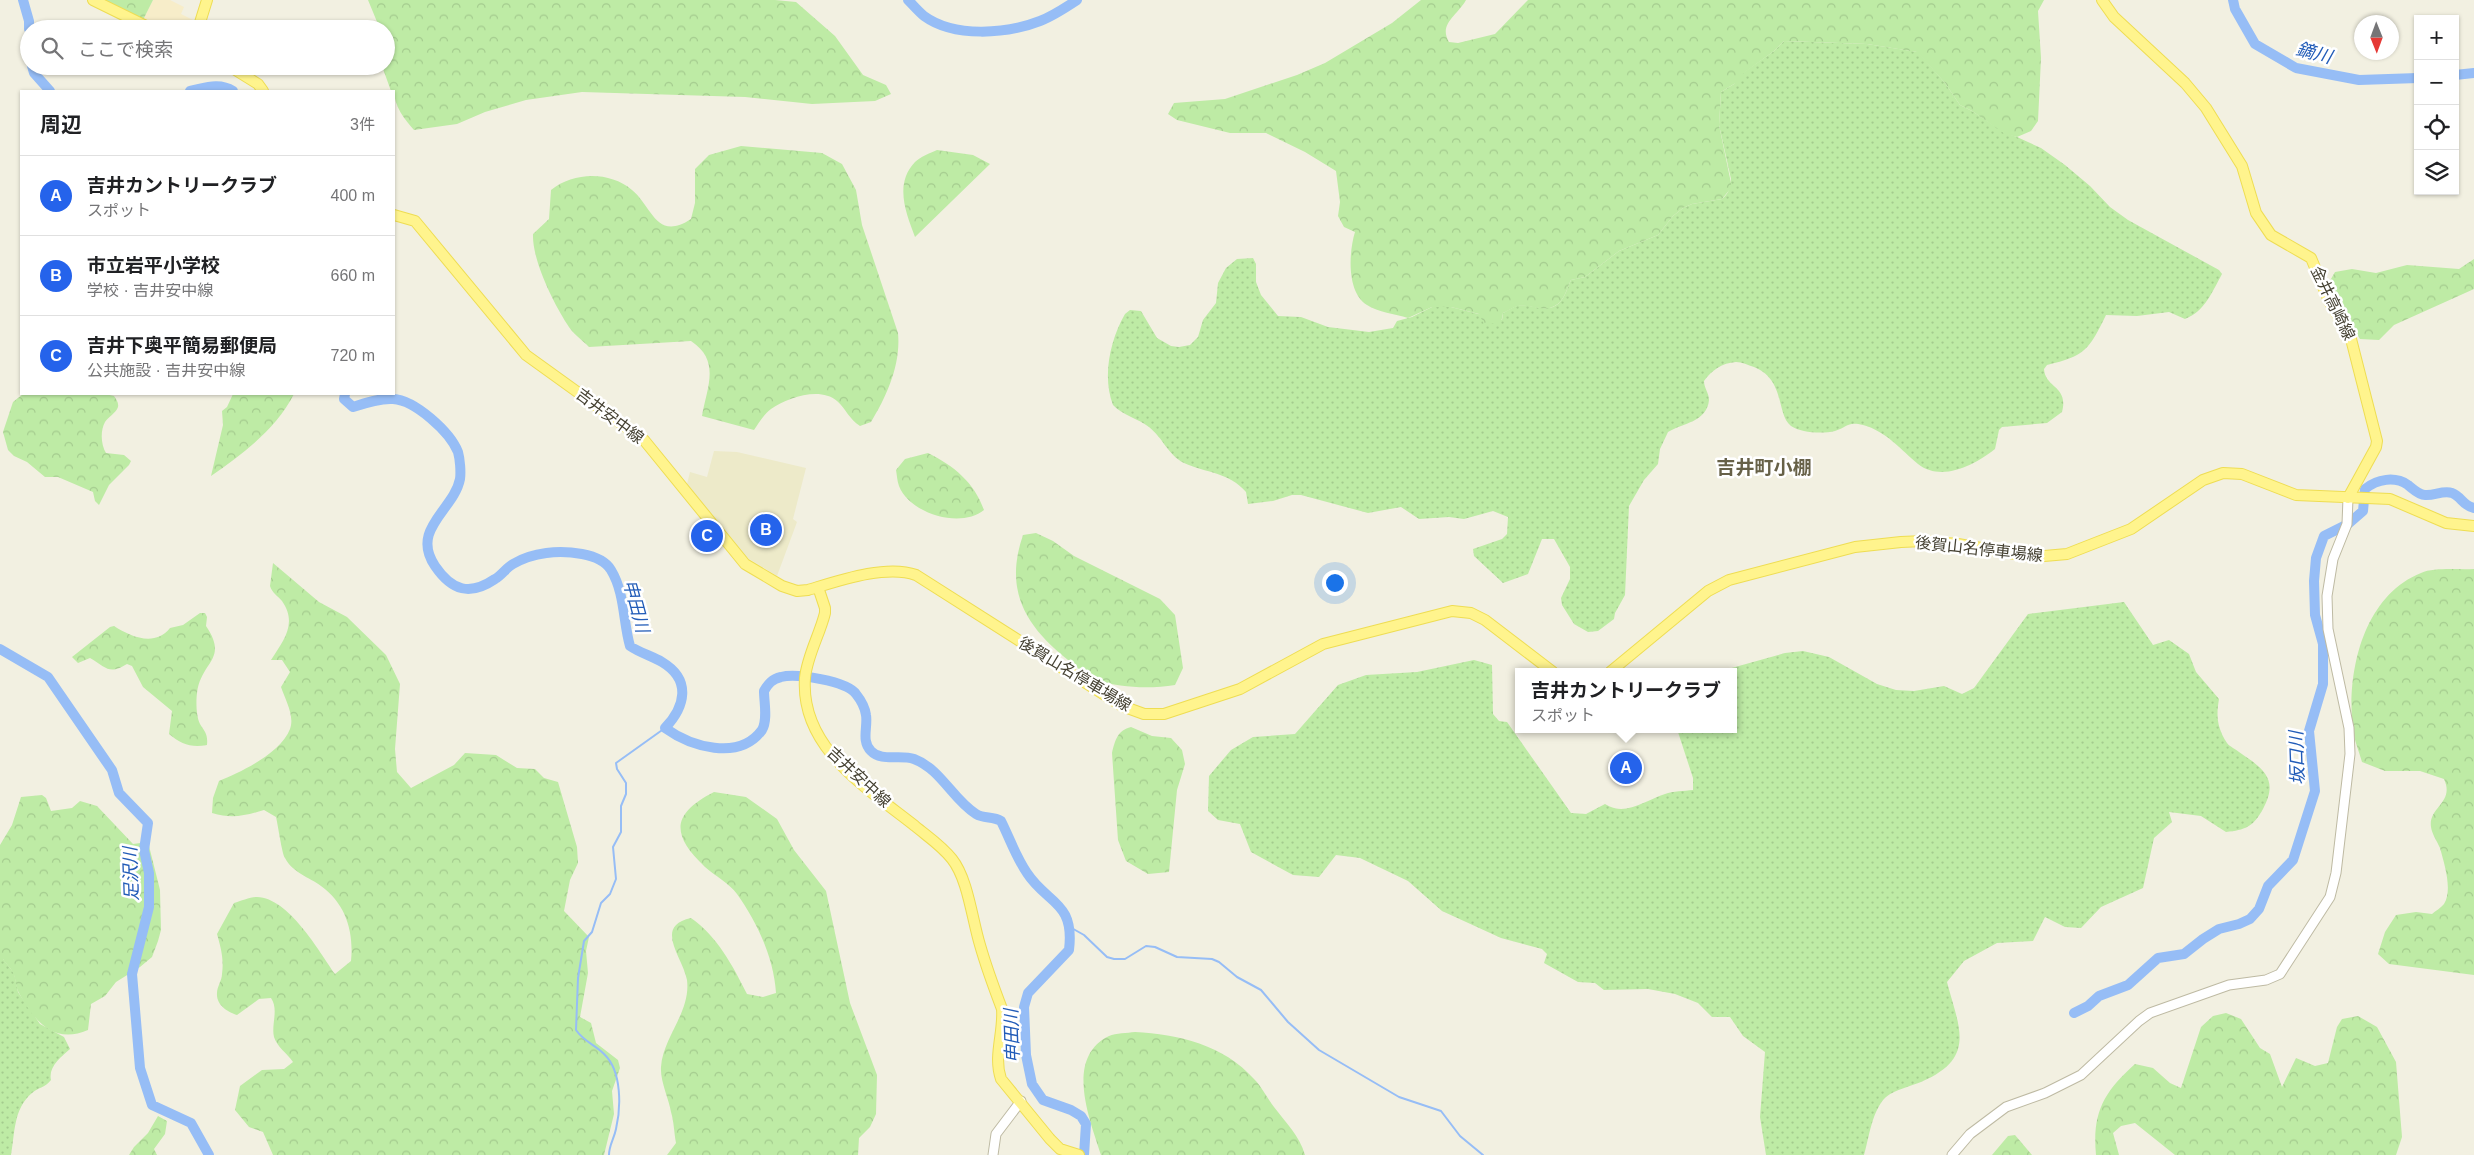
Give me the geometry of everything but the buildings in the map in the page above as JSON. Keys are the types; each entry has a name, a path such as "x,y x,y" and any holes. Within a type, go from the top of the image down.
{"main road":[{"path":"93,0 134,20"},
{"path":"201,20 208,0"},
{"name":"金井高崎線","path":"2102,0 2114,18 2185,83 2206,108 2242,166 2260,219 2271,235 2311,258 2329,301 2350,335 2377,441 2376,447 2348,498"},
{"path":"244,75 258,84 262,90"},
{"name":"吉井安中線","path":"395,215 415,221 526,355 644,440 745,564 791,589 808,590 818,588 825,613 808,664 805,686 806,700 813,727 833,757 859,782 937,844 952,859 957,868 1002,1009 1003,1019 998,1069 1001,1078 1060,1149 1079,1155"},
{"name":"後賀山名停車場線","path":"1615,668 1719,584 1751,573 1855,547 1924,541 2033,557 2053,557 2067,554 2131,529 2203,480 2223,473 2242,474 2296,495 2390,499 2446,523 2474,526"},
{"name":"後賀山名停車場線","path":"818,588 887,571 907,572 916,575 1122,706 1144,714 1164,714 1240,690 1323,644 1452,611 1472,613 1485,620 1548,668"}],"street":[{"path":"1952,1155 1970,1134 2006,1107 2045,1093 2081,1075 2139,1020 2150,1013 2229,985 2266,980 2280,974 2301,938 2327,902 2333,888 2336,873 2350,754 2350,728 2328,628 2326,596 2333,559 2347,524 2348,498"},
{"path":"993,1155 996,1134 1021,1102"}],"shaded area":[{"path":"153,0 170,0 184,7 181,14 193,20 143,20"},
{"path":"714,451 737,452 806,468 793,519 797,522 777,576 741,554 687,484 690,472 707,477"}],"green space":[{"path":"103,0 153,0 143,20"},
{"path":"368,0 775,0 796,2 835,36 863,75 886,85 891,94 875,101 812,104 745,97 582,92 526,100 485,112 457,124 414,130 398,107 395,100 395,90 391,90 385,75 395,75 395,20 376,20"},
{"path":"1421,0 1466,0 1450,20 1446,30 1449,42 1458,43 1495,34 1528,0 2044,0 2038,11 2041,58 2038,121 2031,131 2017,137 2005,134 1960,105 1945,83 1917,52 1867,44 1784,41 1774,51 1741,75 1742,79 1721,92 1719,125 1731,183 1731,188 1722,199 1692,204 1683,208 1673,216 1658,235 1619,251 1585,277 1571,280 1562,300 1550,308 1516,307 1503,313 1501,323 1484,324 1479,314 1451,307 1432,307 1408,318 1367,305 1355,291 1351,271 1351,250 1355,232 1344,227 1338,216 1340,202 1336,171 1305,152 1266,133 1230,133 1177,120 1168,114 1174,103 1225,99 1297,75 1325,63 1392,23"},
{"path":"1784,41 1867,44 1918,52 1945,83 1960,105 2005,133 2041,148 2065,165 2090,186 2110,207 2128,220 2219,270 2222,274 2211,294 2198,311 2185,319 2169,312 2137,316 2106,315 2090,344 2084,350 2070,358 2047,365 2044,369 2048,380 2060,392 2063,403 2062,412 2047,423 2002,427 1999,430 1995,449 1969,465 1948,472 1937,472 1927,469 1918,464 1886,436 1863,425 1851,424 1835,431 1824,432 1812,432 1795,428 1786,421 1776,388 1764,373 1754,367 1738,362 1726,364 1718,368 1704,381 1709,400 1704,413 1693,421 1668,432 1660,449 1658,464 1644,480 1629,506 1625,595 1615,613 1614,619 1598,631 1588,632 1574,624 1562,605 1561,598 1570,579 1570,567 1554,539 1542,539 1528,574 1503,583 1474,556 1473,549 1502,539 1507,534 1508,517 1493,511 1464,519 1449,517 1419,519 1401,507 1368,513 1301,495 1292,495 1273,501 1248,504 1246,492 1239,485 1225,477 1178,460 1149,427 1121,412 1113,405 1108,383 1109,359 1115,335 1125,314 1130,310 1141,311 1157,338 1171,346 1190,345 1198,337 1203,320 1216,303 1218,283 1226,268 1237,259 1253,258 1256,264 1256,282 1261,295 1278,316 1301,317 1328,327 1369,332 1393,328 1397,321 1412,317 1432,307 1451,307 1502,320 1503,313 1517,306 1550,308 1555,306 1560,302 1571,280 1585,277 1619,251 1658,235 1673,216 1683,208 1692,204 1722,199 1726,195 1730,188 1731,179 1719,125 1721,92 1734,84 1740,75 1774,51"},
{"path":"741,146 822,153 842,164 856,190 862,225 898,333 897,356 892,379 871,422 860,426 837,401 822,394 804,395 778,405 766,413 754,430 702,416 709,385 709,366 706,357 691,341 589,347 569,327 550,293 536,256 533,234 549,219 551,190 560,184 581,177 592,176 613,179 632,190 662,224 670,226 679,225 691,219 695,203 695,169 709,155"},
{"path":"937,150 973,155 990,164 915,237 904,199 903,189 905,180 915,162"},
{"path":"2474,259 2474,289 2394,325 2379,340 2360,339 2337,304 2328,284 2335,272 2352,269 2376,273 2407,265 2459,269"},
{"path":"22,395 114,396 118,407 103,426 103,446 106,453 124,455 131,461 109,485 99,505 95,501 93,492 58,477 45,477 27,462 14,456 8,450 3,432 13,402"},
{"path":"233,395 293,395 287,407 258,440 211,476 223,425 222,411 227,407"},
{"path":"928,453 955,469 969,483 984,510 974,516 963,518 937,516 925,511 905,496 898,484 896,470 905,459"},
{"path":"1036,533 1053,541 1074,556 1160,599 1175,615 1183,668 1175,685 1136,687 1115,685 1092,679 1040,634 1022,605 1016,573 1023,535"},
{"path":"273,563 319,602 347,617 386,655 400,684 395,749 397,772 411,788 454,765 465,753 496,755 517,768 535,769 544,778 558,782 577,847 578,863 570,880 564,911 589,937 586,951 588,973 580,1017 591,1023 596,1043 618,1060 620,1068 612,1091 614,1114 604,1155 273,1155 263,1132 249,1127 235,1110 240,1086 262,1070 284,1069 293,1062 277,1044 274,1037 275,1012 271,998 259,999 237,1015 226,1010 218,1001 217,991 222,976 223,963 217,934 234,903 257,897 269,900 280,906 302,927 335,974 351,961 352,950 346,919 337,901 321,886 292,867 285,858 276,817 264,810 238,816 212,813 213,798 219,781 249,767 269,754 285,738 290,729 290,713 281,687 290,672 282,660 271,660 284,639 289,625 287,609 270,586"},
{"path":"2440,569 2474,569 2474,975 2389,964 2378,954 2385,932 2396,915 2416,912 2432,914 2444,904 2447,898 2448,884 2445,869 2440,848 2431,827 2433,814 2444,799 2446,787 2444,779 2420,771 2385,771 2362,762 2355,741 2352,707 2356,661 2372,618 2385,599 2401,584 2421,573"},
{"path":"2124,602 2153,645 2169,640 2189,654 2196,672 2219,699 2218,722 2227,743 2256,764 2266,776 2270,790 2268,799 2252,824 2243,829 2226,832 2201,816 2169,812 2172,822 2154,838 2143,888 2101,907 2081,928 2065,927 2045,917 2033,941 1997,943 1964,961 1947,982 1959,1028 1960,1040 1957,1052 1950,1063 1939,1073 1893,1092 1886,1097 1877,1109 1864,1155 1766,1155 1760,1117 1765,1052 1743,1036 1730,1017 1712,1017 1698,1003 1675,994 1648,989 1604,990 1595,983 1578,982 1544,963 1547,954 1542,949 1501,938 1442,911 1408,881 1360,858 1336,855 1319,877 1293,875 1251,852 1240,824 1218,820 1208,811 1209,776 1231,750 1253,737 1295,734 1338,685 1366,675 1417,672 1474,660 1492,665 1493,714 1499,721 1507,722 1571,813 1586,814 1605,804 1612,808 1627,808 1668,793 1693,790 1693,778 1678,733 1737,733 1737,668 1732,668 1785,653 1803,651 1829,657 1877,684 1896,690 1914,691 1944,686 1962,694 1974,688 2028,614"},
{"path":"200,613 205,613 207,617 206,626 215,646 212,660 199,682 197,696 198,717 207,736 207,745 196,746 187,744 169,734 172,711 143,687 132,666 127,664 112,670 90,658 78,663 72,657 110,627 114,626 128,634 150,639 164,634 170,628 183,625"},
{"path":"1131,727 1152,736 1171,738 1182,750 1185,764 1177,790 1169,872 1148,874 1126,861 1118,840 1112,753 1120,733"},
{"path":"714,792 746,797 777,819 794,850 826,891 850,1003 877,1075 876,1114 870,1127 859,1138 858,1155 667,1155 676,1143 673,1120 661,1067 666,1045 681,1014 687,992 687,980 673,944 672,935 674,928 680,922 691,918 709,934 730,962 747,994 763,997 776,993 775,980 768,954 751,916 734,890 705,867 686,845 682,835 683,817 690,808"},
{"path":"42,795 46,798 51,811 72,808 80,801 97,806 133,844 148,842 160,890 161,930 152,957 116,982 105,996 91,1004 88,1030 76,1034 55,1032 46,1028 38,1021 19,993 12,971 3,959 0,959 0,845 12,825 21,797"},
{"path":"0,959 3,959 14,973 18,992 40,1024 64,1037 70,1049 53,1067 51,1080 32,1093 21,1106 16,1122 11,1155 0,1155"},
{"path":"2226,1013 2241,1019 2260,1048 2270,1054 2282,1087 2296,1058 2315,1066 2328,1063 2337,1027 2342,1019 2358,1016 2377,1027 2396,1062 2402,1137 2396,1155 2175,1155 2135,1123 2121,1126 2113,1133 2119,1155 2096,1155 2095,1140 2098,1115 2108,1094 2124,1074 2135,1064 2153,1068 2170,1083 2181,1088 2201,1027 2213,1016"},
{"path":"1135,1032 1168,1035 1184,1039 1215,1050 1242,1067 1260,1085 1271,1104 1296,1135 1305,1155 1101,1155 1091,1125 1084,1091 1084,1074 1087,1059 1095,1046 1109,1036"},
{"path":"158,1116 167,1121 165,1134 154,1149 157,1155 129,1155 148,1133"},
{"path":"2015,1135 2032,1155 1992,1155 2008,1136"}],"waterway":[{"name":"申田川","path":"23,0 29,20"},
{"name":"鏑川","path":"908,0 924,16 936,23 950,28 981,32 1012,29 1040,21 1077,0"},
{"name":"鏑川","path":"2233,0 2235,9 2255,44 2296,68 2359,80 2414,78"},
{"name":"鏑川","path":"2459,75 2474,73"},
{"name":"申田川","path":"36,75 49,90"},
{"name":"申田川","path":"194,90 217,86 231,90"},
{"name":"申田川","path":"345,395 344,399 353,407 388,399 402,401 411,405 431,418 454,444 458,452 460,479 456,490 430,530 428,541 429,553 435,566 455,586 470,589 477,588 500,576 521,560 546,553 564,552 586,555 598,559 611,570 619,588 630,646 662,662 672,669 678,677 681,685 681,703 672,720 665,728 675,735 714,748 741,746 752,740 764,726 764,691 773,680 788,676 821,679 851,689 861,701 866,715 866,743 871,751 880,756 914,759 932,770 960,801 976,814 1001,821 1023,867 1035,883 1064,912 1068,922 1070,934 1069,950 1028,993 1024,1007 1026,1055 1032,1084 1043,1100 1071,1110 1081,1116 1086,1124 1084,1155"},
{"name":"坂口川","path":"2074,1013 2088,1006 2099,996 2128,985 2158,958 2184,954 2219,929 2250,919 2259,909 2268,886 2293,860 2315,791 2309,731 2323,684 2323,644 2315,615 2314,581 2316,558 2324,536 2348,524 2363,511 2365,489 2380,481 2397,480 2423,495 2452,493 2474,508"},
{"name":"足沢川","path":"0,649 48,677 112,770 119,793 148,823 144,850 149,873 149,907 132,974 140,1068 152,1105 191,1123 209,1155"},
{"path":"609,1155 619,1111 619,1090 611,1062 576,1030 578,978 584,941 592,932 601,903 610,894 616,879 613,847 621,832 621,806 626,794 626,783 617,769 616,763 665,728"},
{"path":"1068,926 1084,935 1107,957 1114,959 1125,959 1146,946 1155,947 1177,957 1212,959 1219,962 1237,977 1261,990 1288,1022 1319,1050 1399,1097 1441,1111 1460,1136 1483,1155"}],"place":[{"name":"市立岩平小学校","path":"766,530"},
{"name":"吉井下奥平簡易郵便局","path":"707,536"},
{"name":"吉井カントリークラブ","path":"1626,768"}],"district":[{"name":"吉井町小棚","path":"1764,467"}]}
